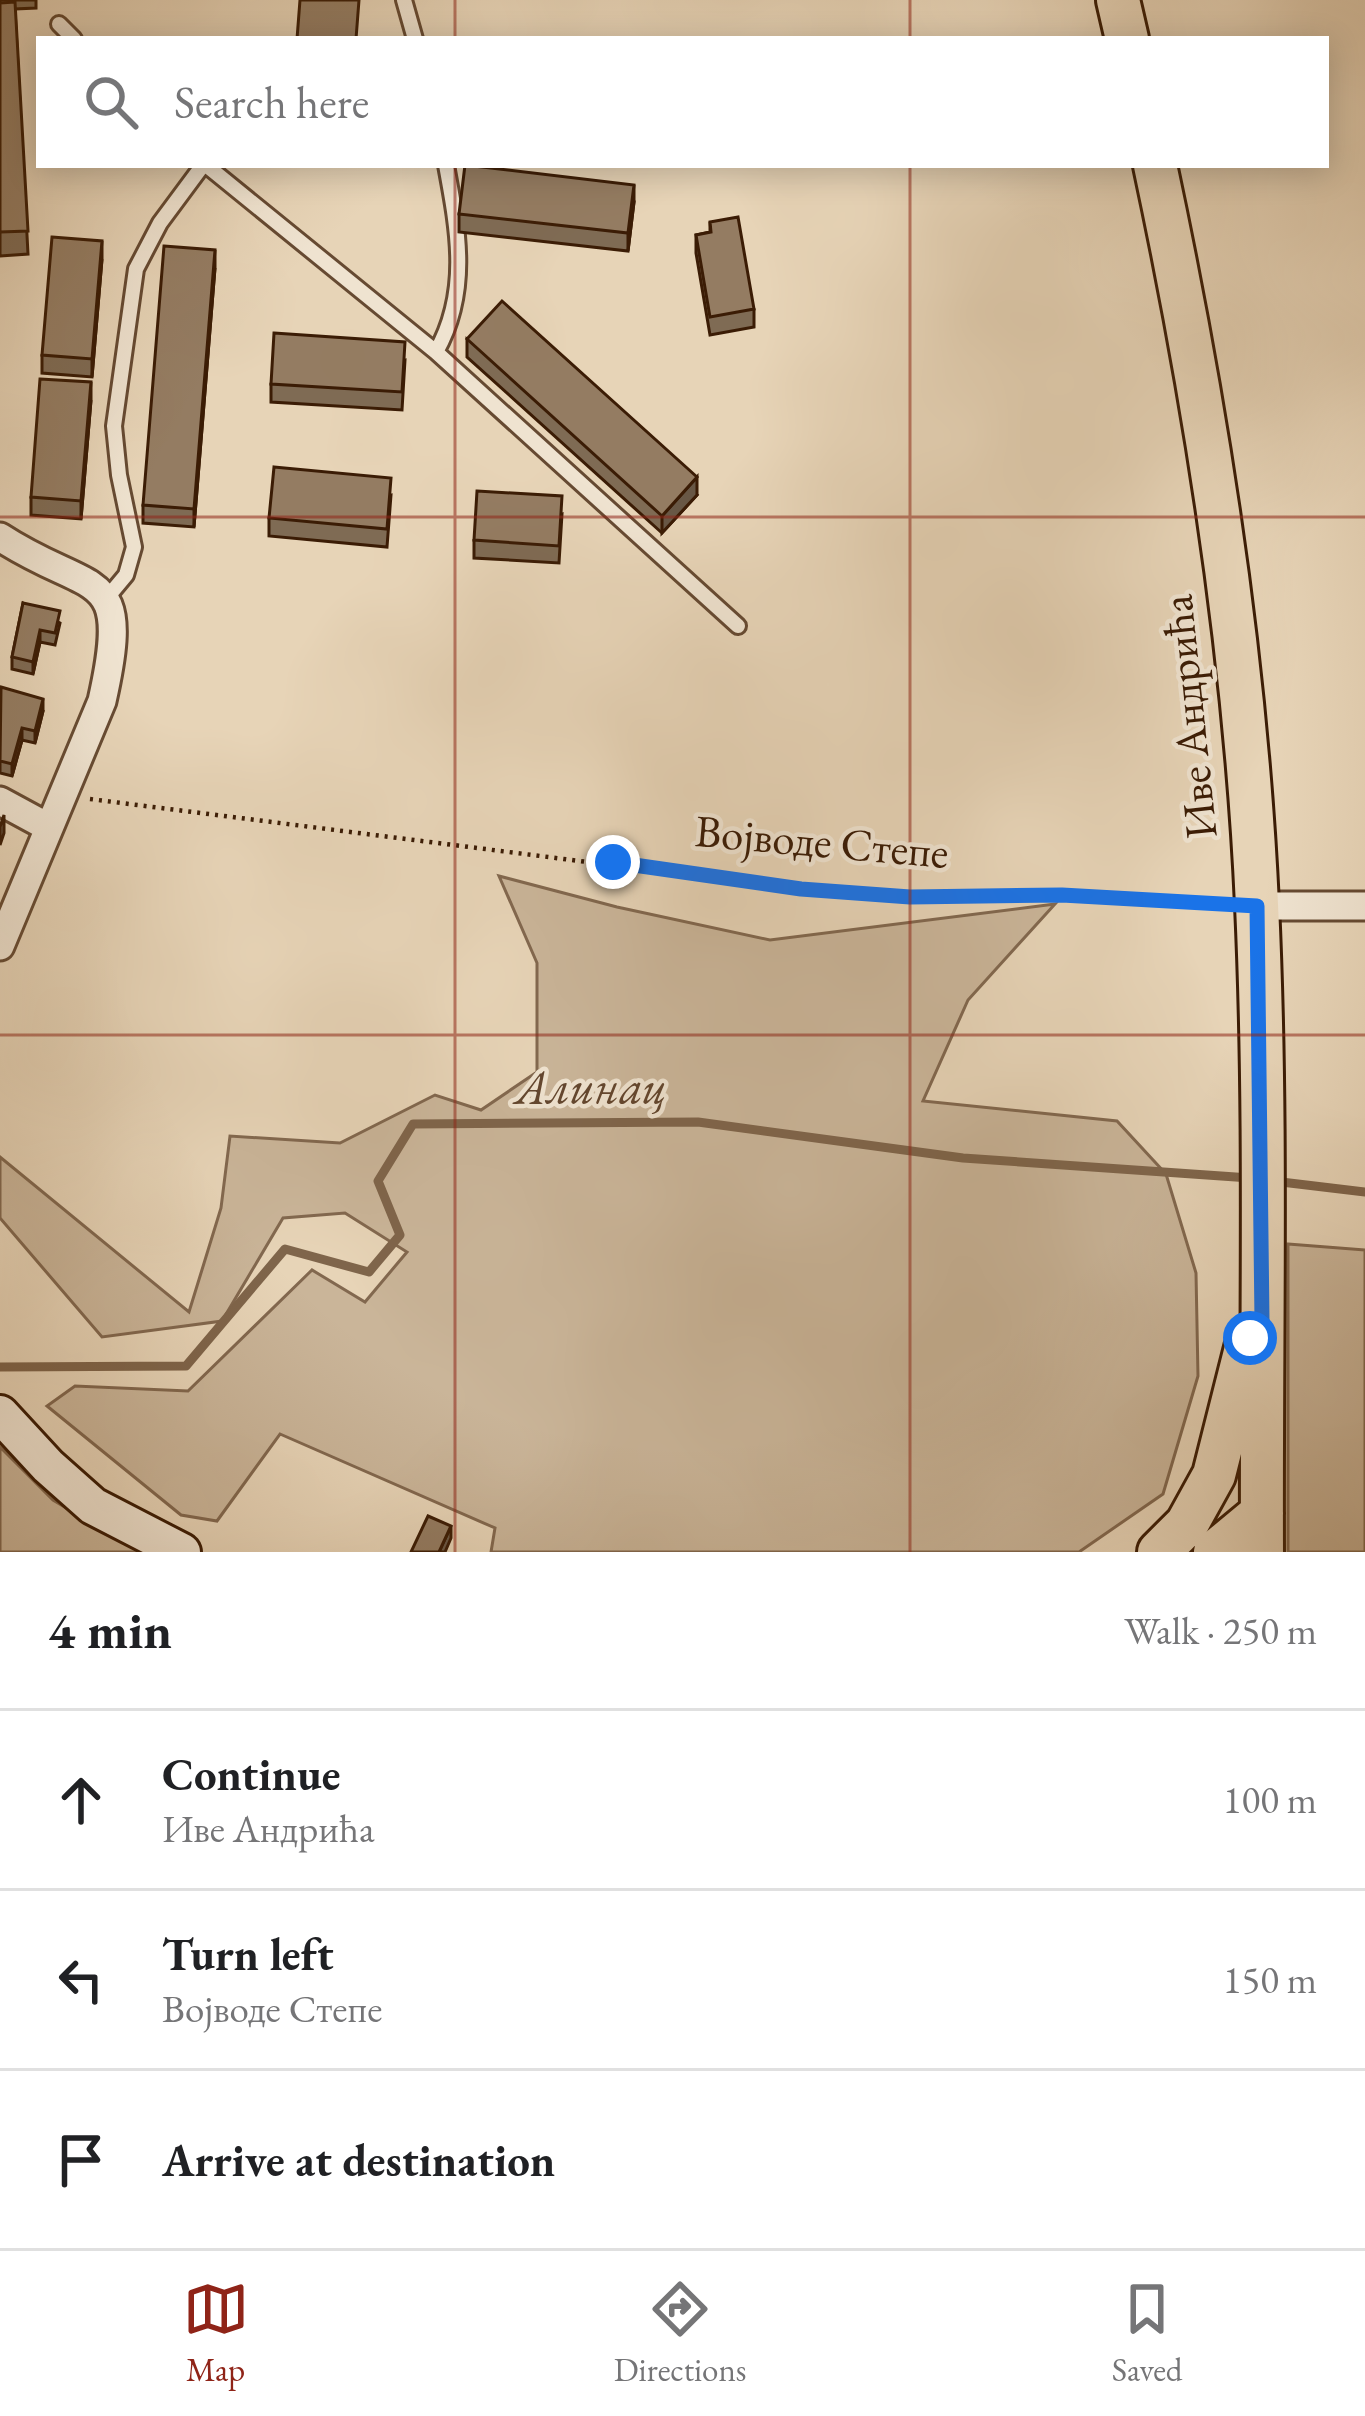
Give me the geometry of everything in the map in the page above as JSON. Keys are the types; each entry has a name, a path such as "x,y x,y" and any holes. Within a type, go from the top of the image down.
{"main road":[{"path":"1118,0 1126,36"},
{"name":"Иве Андрића","path":"1156,168 1220,537 1250,801 1262,1143 1262,1533"},
{"path":"1159,1552 1187,1524 1208,1489 1223,1447 1243,1354 1262,1321"},
{"path":"0,1414 93,1506 182,1552"},
{"path":"1215,1552 1262,1533"}],"street":[{"path":"0,537 14,559 86,578 106,599 115,618 102,701 0,946"},
{"path":"0,801 48,827"},
{"path":"1257,906 1365,906"}],"lane":[{"path":"404,0 414,36"},
{"path":"59,24 71,36"},
{"path":"106,599 126,575 134,547 119,475 115,426 136,269 160,223 202,168"},
{"path":"208,168 436,352 738,626"},
{"path":"436,352 455,312 459,291 446,168"}],"path":[{"name":"Војводе Степе","path":"61,795 801,889 910,897 1062,895 1257,906"}],"shaded area":[{"path":"499,876 770,940 1055,904 968,1000 923,1101 1117,1121 1166,1174 1196,1273 1198,1376 1163,1494 1079,1552 491,1552 495,1528 280,1434 217,1521 181,1515 47,1406 75,1386 188,1391 312,1270 365,1302 407,1252 345,1213 283,1218 222,1321 102,1337 0,1218 0,1157 189,1312 221,1208 230,1136 340,1143 435,1095 481,1110 537,1072 537,963"},
{"path":"1288,1244 1365,1250 1365,1552 1288,1552"},
{"path":"0,1447 53,1500 140,1552 0,1552"}],"building":[{"path":"300,0 359,0 356,36 297,36"},
{"path":"15,2 28,231 0,232 0,3"},
{"path":"465,168 634,185 628,233 459,214"},
{"path":"738,217 754,309 710,317 696,235 711,232 710,222"},
{"path":"52,237 102,241 92,359 42,355"},
{"path":"164,246 215,250 194,509 143,505"},
{"path":"502,301 697,477 662,516 467,339"},
{"path":"274,333 405,342 402,392 271,384"},
{"path":"40,379 91,382 81,501 31,497"},
{"path":"274,467 391,478 387,529 269,518"},
{"path":"477,491 562,496 559,546 474,540"},
{"path":"23,603 60,611 55,633 40,630 33,662 12,657"},
{"path":"1,687 43,699 35,731 22,728 12,764 0,761"},
{"path":"428,1516 451,1526 439,1552 411,1552"}],"waterway":[{"name":"Алинац","path":"0,1367 186,1366 285,1249 369,1272 400,1235 378,1181 413,1124 698,1122 963,1158 1250,1178"},
{"name":"Алинац","path":"1273,1181 1365,1192"}],"route":[{"path":"613,862 801,889 910,897 1062,895 1257,906 1262,1321 1250,1338"}]}
